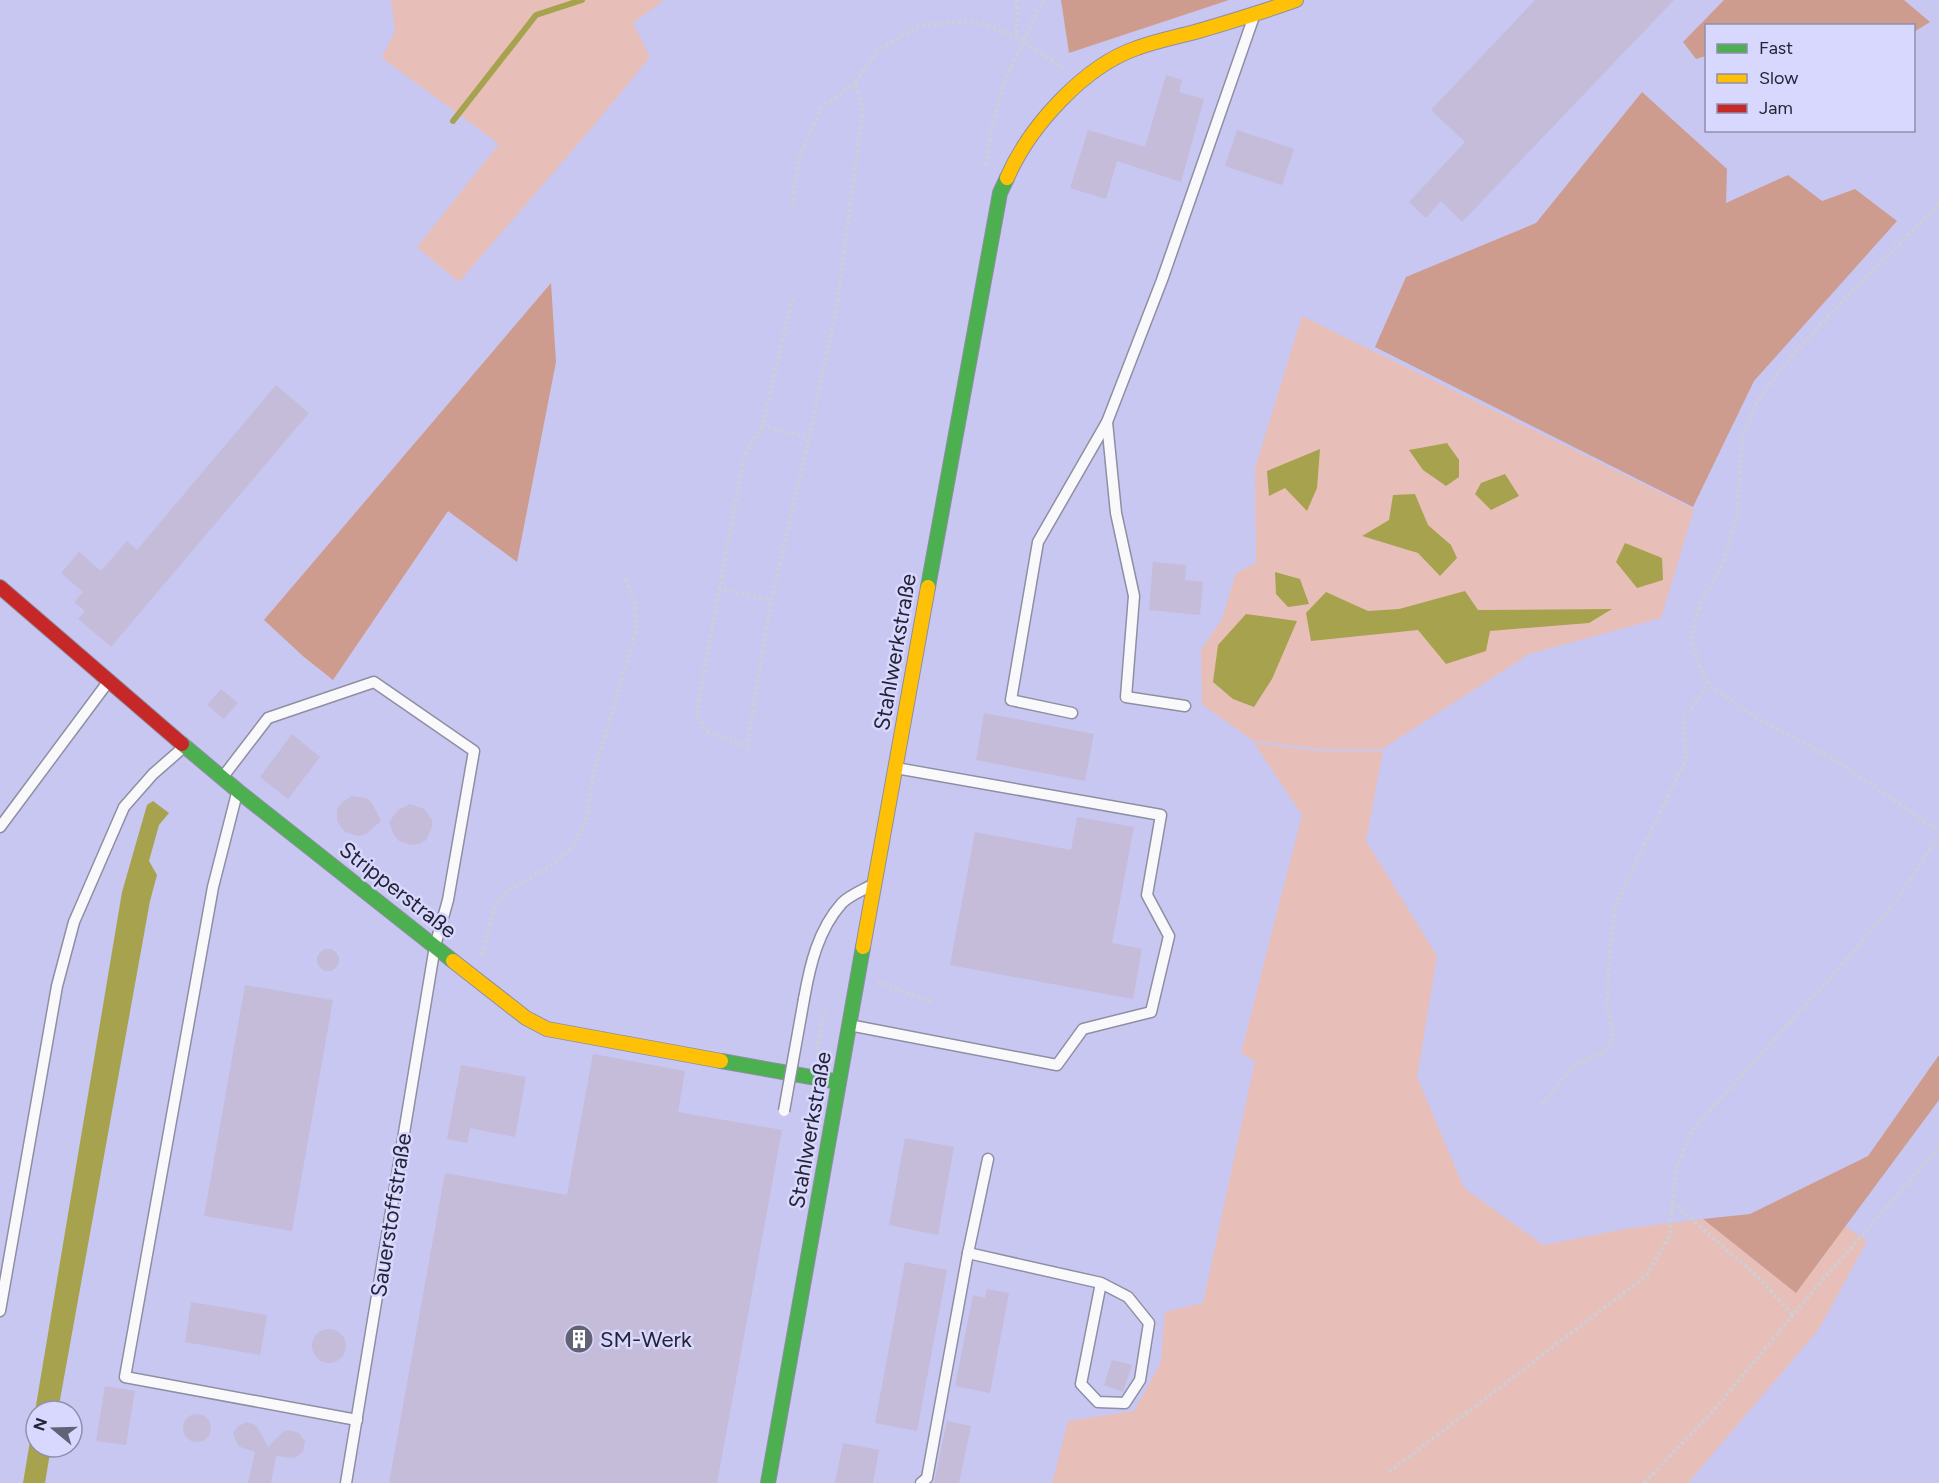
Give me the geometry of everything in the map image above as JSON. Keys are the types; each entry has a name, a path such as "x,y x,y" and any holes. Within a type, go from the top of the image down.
{"street":[{"name":"Stahlwerkstraße","path":"768,1483 1000,193 1016,157 1051,112 1080,82 1109,61 1136,48 1254,15 1296,0"},
{"name":"Stripperstraße","path":"0,587 222,778 526,1018 547,1029 839,1082"}],"lane":[{"path":"1072,713 1011,700 1038,542 1107,422 1162,280 1254,15"},
{"path":"1107,422 1116,513 1134,596 1126,697 1185,706"},
{"path":"0,827 108,682"},
{"name":"Sauerstoffstraße","path":"222,778 268,718 374,682 474,751 448,900 435,946 346,1483"},
{"path":"0,1311 57,986 74,922 124,807 153,774 185,746"},
{"path":"849,1025 1057,1065 1083,1029 1151,1012 1169,936 1147,895 1161,815 895,767"},
{"path":"238,791 213,887 125,1377 357,1420"},
{"path":"784,1111 810,968 823,930 843,902 874,884"},
{"path":"921,1483 927,1478 968,1253 988,1159"},
{"path":"968,1253 1101,1283 1128,1297 1149,1323 1140,1380 1125,1403 1098,1402 1081,1384 1101,1283"}],"path":[{"path":"1017,0 1017,37"},
{"path":"792,206 799,158 821,108 855,83 877,51 918,26 959,22 983,24 1017,37 1050,58 1080,82"},
{"path":"793,298 762,426 744,456 696,715 706,731 747,747 771,601 837,305 863,108 855,83"},
{"path":"1389,1472 1646,1276 1669,1238 1676,1169 1692,1130 1835,973 1899,897 1939,833 1838,762 1757,718 1710,685 1698,663 1690,637 1700,604 1723,563 1737,516 1742,437 1756,404 1789,359 1849,294 1939,204"},
{"path":"762,426 809,438"},
{"path":"477,979 495,905 507,891 549,867 571,849 585,824 594,773 636,631 635,604 625,578"},
{"path":"718,588 771,601"},
{"path":"1542,1104 1575,1064 1604,1052 1614,1037 1607,1006 1614,906 1686,759 1683,719 1710,685"},
{"path":"857,978 883,984 933,1003"},
{"path":"1644,1483 1714,1410 1793,1315 1939,1148"},
{"path":"1672,1203 1760,1279 1793,1315"}],"shaded area":[{"path":"0,0 1939,0 1939,1483 0,1483"},
{"path":"391,0 664,0 633,23 650,57 459,282 417,247 499,144 382,58 395,31"},
{"path":"1061,0 1229,0 1069,53"},
{"path":"1724,0 1904,0 1930,22 1915,31 1915,24 1705,24 1705,56 1696,59 1683,42"},
{"path":"1642,92 1727,169 1726,203 1788,175 1822,201 1855,189 1897,221 1754,381 1693,507 1375,347 1406,277 1536,223"},
{"path":"551,283 556,362 517,562 448,511 333,680 264,620"},
{"path":"1302,316 1694,509 1661,618 1529,654 1382,749 1320,749 1253,741 1202,704 1201,650 1222,619 1236,573 1256,563 1255,468"},
{"path":"1447,443 1459,460 1459,477 1446,486 1423,470 1409,450"},
{"path":"1320,449 1317,488 1307,511 1285,488 1269,496 1267,471"},
{"path":"1505,474 1519,496 1491,510 1475,494 1481,483"},
{"path":"1415,494 1428,525 1451,545 1457,558 1440,576 1418,553 1362,536 1389,520 1393,495"},
{"path":"1625,543 1662,558 1663,580 1637,588 1616,562"},
{"path":"1275,572 1300,579 1309,604 1288,607 1276,594"},
{"path":"1465,591 1478,610 1612,609 1589,623 1490,631 1486,651 1446,664 1418,630 1311,641 1306,613 1326,592 1368,611 1399,609"},
{"path":"1246,614 1297,621 1272,679 1254,707 1233,699 1213,682 1218,645"},
{"path":"1254,743 1319,751 1383,751 1366,841 1437,956 1417,1077 1464,1188 1543,1245 1630,1228 1703,1219 1795,1292 1845,1226 1867,1241 1819,1329 1688,1483 1052,1483 1068,1421 1134,1411 1161,1362 1165,1312 1203,1303 1255,1061 1241,1053 1302,815"},
{"path":"153,801 169,813 159,825 149,861 157,875 150,901 60,1399 37,1399 122,892 147,805"},
{"path":"1939,1055 1939,1100 1796,1293 1703,1219 1750,1214 1868,1156"},
{"path":"27,1459 49,1459 45,1483 23,1483"}],"building":[{"path":"1535,0 1674,0 1462,222 1441,201 1426,218 1409,202 1465,142 1431,110"},
{"path":"1166,75 1182,80 1179,92 1204,99 1181,182 1117,161 1106,199 1070,188 1088,130 1145,147"},
{"path":"1237,130 1294,149 1282,185 1225,166"},
{"path":"276,385 309,413 111,647 78,619 85,611 74,602 83,592 61,573 79,552 101,571 127,541 137,550"},
{"path":"1153,562 1186,565 1185,580 1203,582 1200,615 1149,610"},
{"path":"221,689 238,703 224,719 207,705"},
{"path":"984,713 1094,734 1085,781 976,760"},
{"path":"292,734 320,757 288,799 260,777"},
{"path":"352,796 366,798 372,803 381,821 366,834 358,836 345,832 337,821 337,809 341,803"},
{"path":"410,804 424,809 432,820 432,827 426,840 420,844 412,845 399,841 389,822 398,810"},
{"path":"1077,817 1134,827 1112,943 1142,949 1133,999 950,965 975,832 1071,850"},
{"path":"328,949 336,952 339,960 336,968 328,971 320,968 317,960 320,952"},
{"path":"245,985 333,1000 292,1231 204,1216"},
{"name":"SM-Werk","path":"593,1054 685,1071 678,1112 782,1130 717,1483 389,1483 445,1173 567,1195"},
{"path":"461,1065 526,1077 515,1137 470,1128 467,1143 447,1139"},
{"path":"905,1138 954,1147 938,1235 889,1225"},
{"path":"905,1262 947,1270 917,1431 875,1423"},
{"path":"987,1289 1009,1293 990,1393 955,1386 973,1295 985,1298"},
{"path":"191,1302 267,1315 260,1355 185,1342"},
{"path":"329,1329 341,1334 346,1346 341,1358 329,1363 317,1358 312,1346 317,1334"},
{"path":"1112,1360 1132,1365 1123,1392 1104,1385"},
{"path":"105,1386 135,1391 126,1445 96,1441"},
{"path":"197,1414 207,1418 211,1428 207,1438 197,1442 187,1438 183,1428 187,1418"},
{"path":"947,1421 971,1426 959,1483 934,1483"},
{"path":"246,1422 258,1428 268,1447 288,1430 299,1433 305,1441 303,1452 295,1458 276,1456 271,1483 248,1483 255,1452 238,1446 233,1433 237,1427"},
{"path":"843,1443 879,1450 873,1483 835,1483"}],"waterway":[{"path":"453,121 536,15 582,0"}],"traffic: fast":[{"path":"928,587 1000,193 1007,178"},
{"path":"182,744 453,961"},
{"path":"768,1483 863,947"},
{"path":"721,1061 839,1082"}],"traffic: slow":[{"path":"1007,178 1029,139 1044,119 1078,84 1097,69 1117,57 1144,46 1296,0"},
{"path":"863,947 928,587"},
{"path":"453,961 526,1018 547,1029 721,1061"}],"traffic: jam":[{"path":"0,587 182,744"}],"place":[{"name":"SM-Werk","path":"579,1339"}]}
